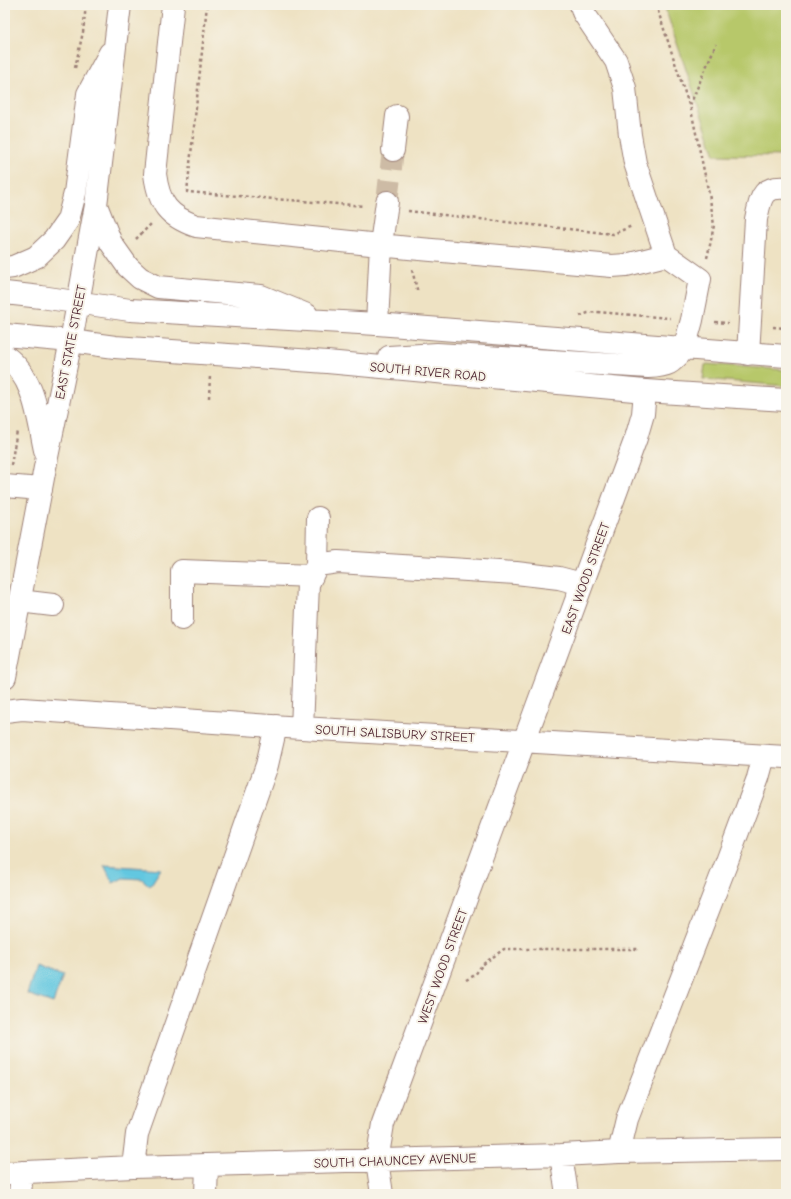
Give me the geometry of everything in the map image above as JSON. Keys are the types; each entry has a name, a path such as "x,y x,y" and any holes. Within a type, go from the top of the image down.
{"main road":[{"name":"EAST STATE STREET","path":"5,677 9,638 19,601 71,341 96,205 120,5"},
{"path":"173,5 155,174 157,188 161,200 167,210 184,222 196,226 612,266 626,265 666,255"},
{"path":"327,362 437,354 648,367 662,366 672,362 684,349 692,320 700,279 666,255 635,163 630,135 625,88 616,61 583,12 581,5"},
{"path":"5,268 13,268 36,257 54,240 68,220 75,193 88,94 116,41"},
{"path":"393,150 397,116"},
{"path":"748,354 756,219 761,198 767,190 776,187 786,188"},
{"path":"96,205 111,243 128,267 140,278 158,287 261,296 321,321"},
{"path":"377,324 381,244 386,205"},
{"path":"5,293 130,310 377,324 786,356"},
{"name":"SOUTH RIVER ROAD","path":"5,335 115,347 327,362 645,391 786,400"},
{"path":"5,356 11,360 22,374 30,388 47,457"},
{"name":"EAST WOOD STREET","path":"525,741 636,438 643,414 645,391"},
{"path":"5,486 41,489"},
{"path":"302,728 308,584 314,571 318,518"},
{"path":"182,619 182,571 314,571 338,562 516,573 559,578 582,584"},
{"path":"19,601 53,605"},
{"name":"SOUTH SALISBURY STREET","path":"5,711 22,709 302,728 764,756 786,756"},
{"path":"133,1167 137,1134 266,766 276,726"},
{"name":"WEST WOOD STREET","path":"382,1194 377,1161 383,1124 525,741"},
{"path":"619,1152 628,1119 726,864 758,778 764,756"},
{"name":"SOUTH CHAUNCEY AVENUE","path":"14,1173 133,1167 377,1161 619,1152 786,1149"},
{"path":"562,1155 567,1194"},
{"path":"206,1166 206,1194"},
{"path":"14,1173 20,1194"}],"path":[{"path":"207,5 187,192 386,205 613,234 654,218"},
{"path":"656,5 690,105 710,199 714,225 700,279"},
{"path":"690,105 716,44"},
{"path":"577,317 596,312 660,317"},
{"path":"712,322 730,323"},
{"path":"771,327 786,328"},
{"path":"209,398 210,375"},
{"path":"466,980 475,975 482,965 504,950 638,949"}],"green space":[{"path":"664,5 786,5 786,156 715,155"},
{"path":"705,365 786,370 786,386 703,379"}],"water":[{"path":"104,865 161,869 150,886 142,879 123,878 113,883"},
{"path":"36,966 63,976 53,1003 27,994"}],"tunnel":[{"path":"387,202 393,150"}]}
